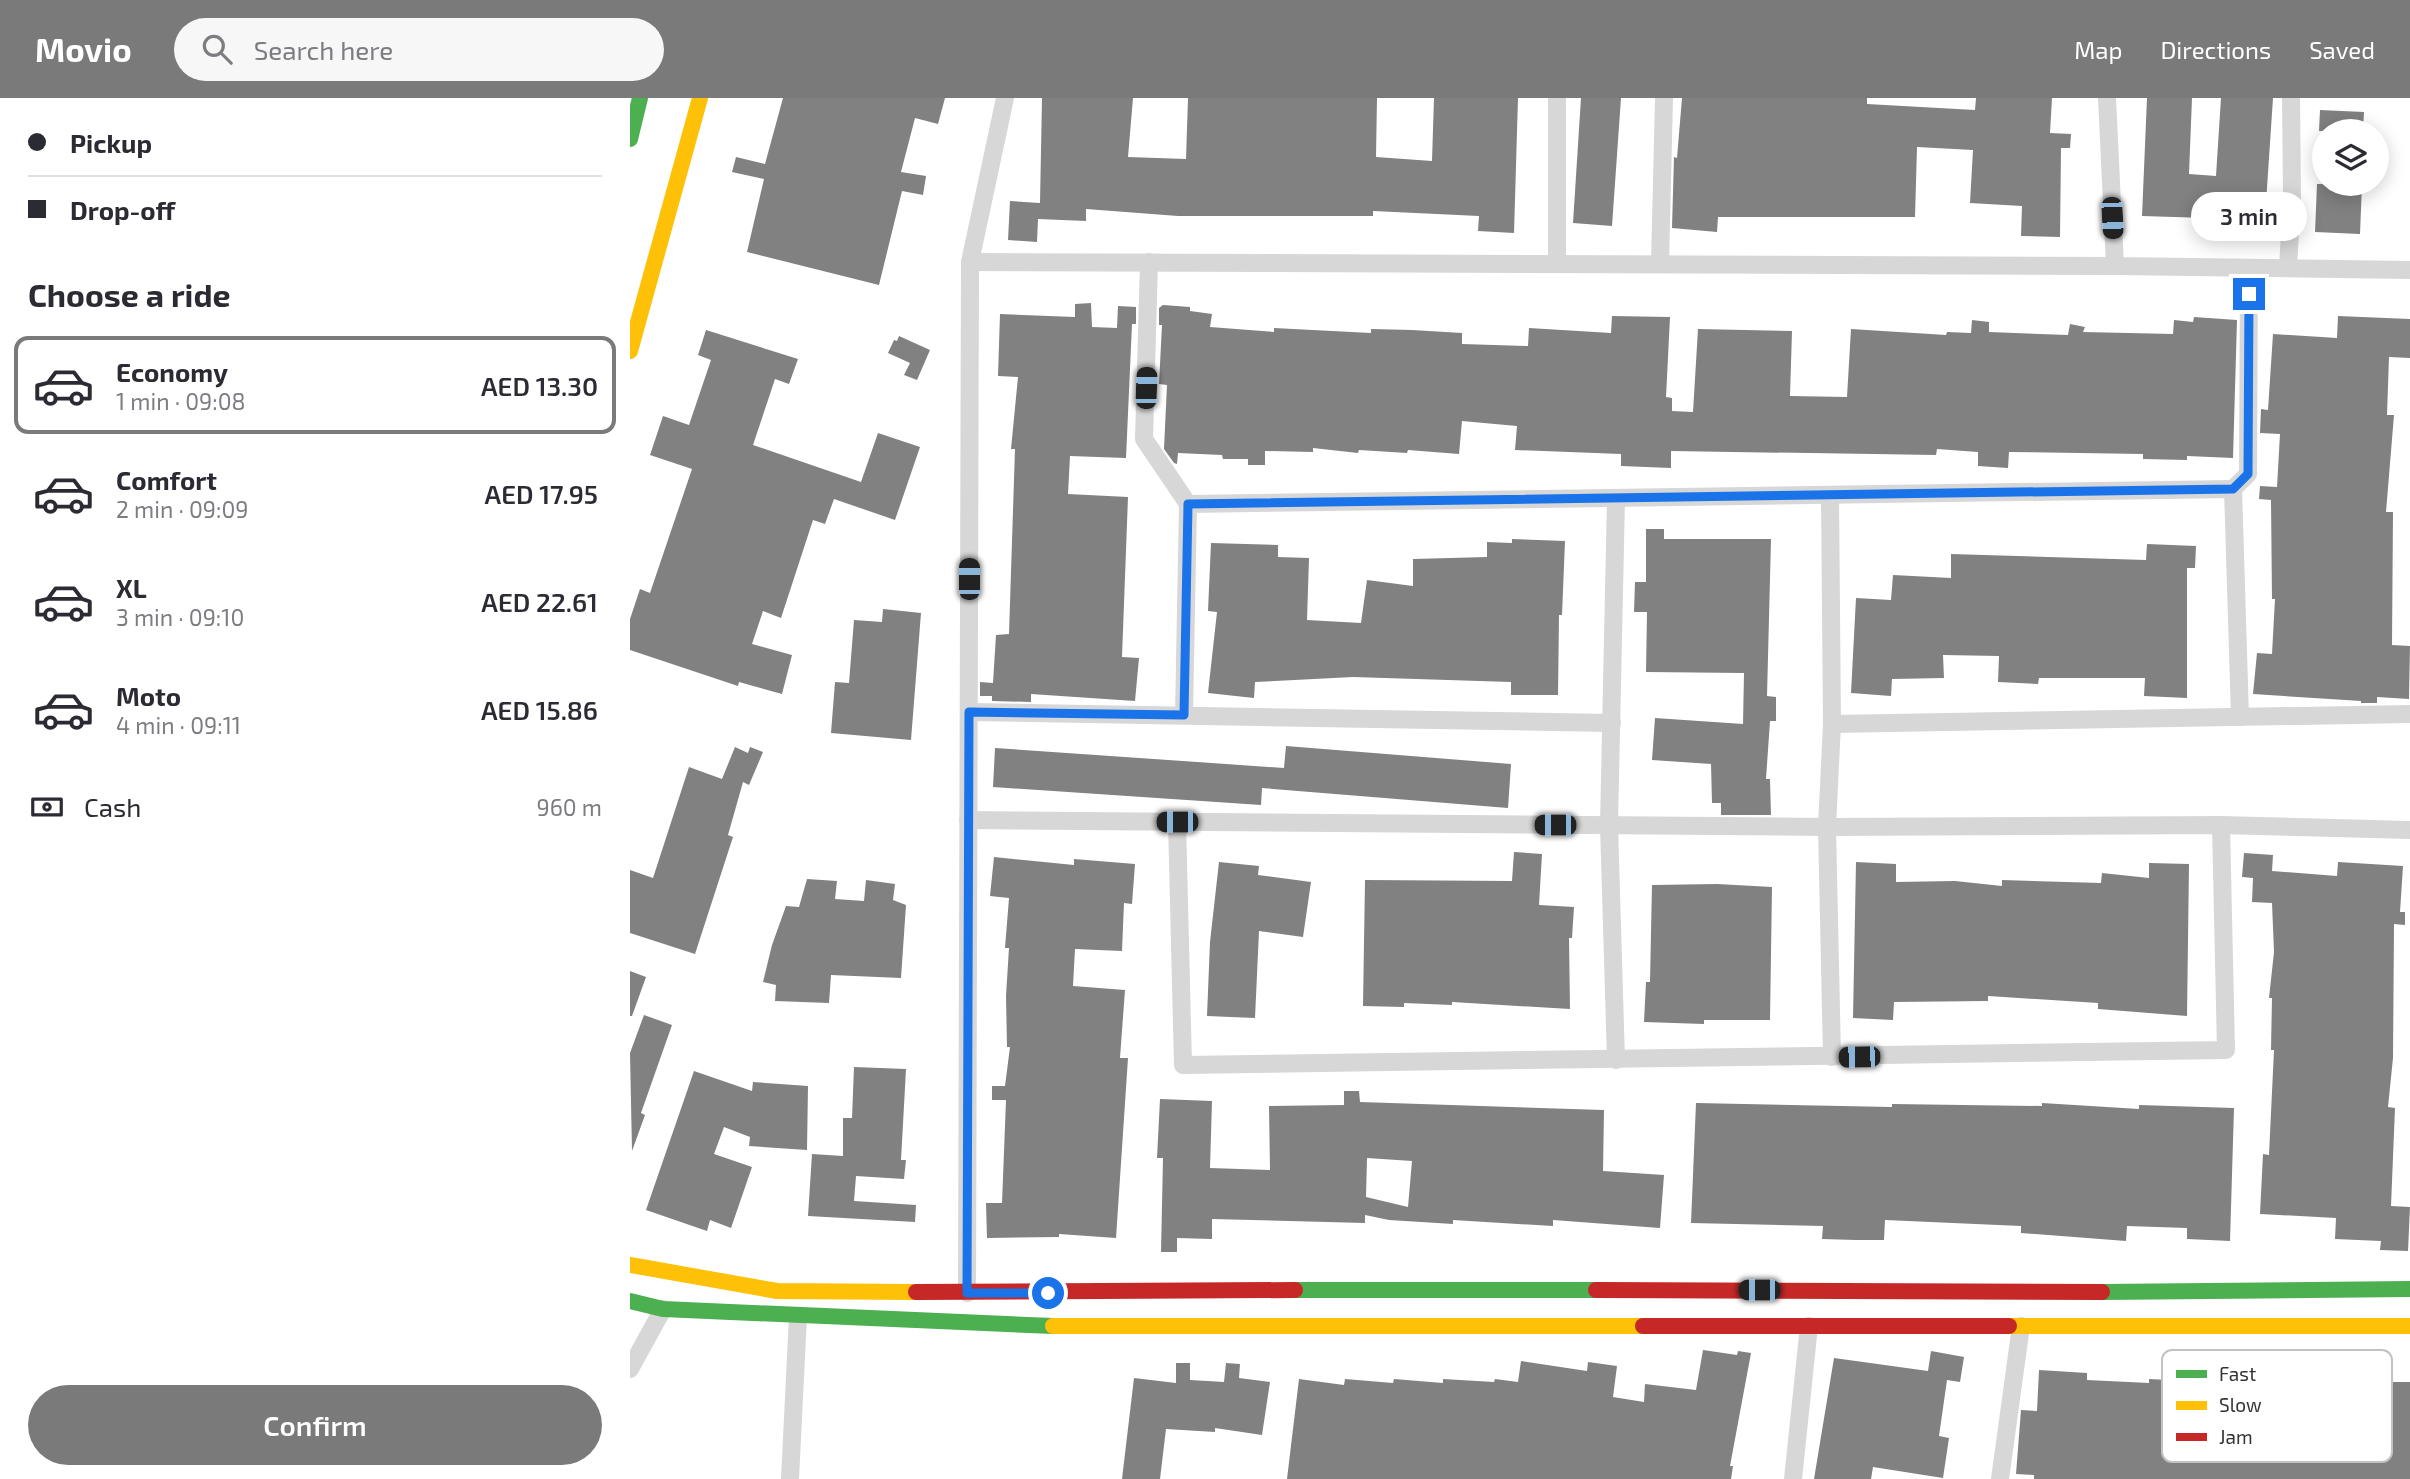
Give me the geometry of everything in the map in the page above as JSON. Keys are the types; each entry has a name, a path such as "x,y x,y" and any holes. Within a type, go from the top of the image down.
{"main road":[{"path":"630,151 640,98"},
{"path":"630,351 700,98"},
{"path":"630,1265 777,1291 967,1293 1468,1289 2202,1293 2410,1289"},
{"path":"630,1301 663,1309 1021,1326 2410,1326"}],"street":[{"path":"967,1293 970,262 1005,98"},
{"path":"1557,98 1557,264"},
{"path":"1660,264 1664,98"},
{"path":"2107,98 2115,266"},
{"path":"2288,268 2292,196 2291,98"},
{"path":"970,262 2115,266 2410,270"},
{"path":"1149,262 1144,439 1188,504 1184,715"},
{"path":"1188,504 2233,489 2248,474 2249,268"},
{"path":"2233,489 2240,717"},
{"path":"1830,495 1832,724 1827,827 1832,1057"},
{"path":"1616,498 1609,825 1616,1060"},
{"path":"969,712 1612,723"},
{"path":"1832,724 2410,714"},
{"path":"968,820 1827,827 2221,825 2410,830"},
{"path":"1177,822 1183,1065 2226,1050 2221,825"},
{"path":"630,1369 663,1309"},
{"path":"790,1479 798,1316"},
{"path":"1793,1479 1808,1326"},
{"path":"2000,1479 2021,1326"}],"building":[{"path":"783,98 945,98 938,124 915,118 901,172 926,176 923,195 902,191 879,285 747,252 764,179 732,172 736,157 765,164"},
{"path":"1042,98 1133,98 1128,157 1186,159 1188,98 1377,98 1376,157 1432,161 1434,98 1518,98 1514,233 1478,231 1479,216 1373,211 1373,216 1178,216 1086,209 1086,221 1038,219 1037,242 1008,240 1010,201 1040,203"},
{"path":"1581,98 1621,98 1612,226 1573,223"},
{"path":"1682,98 1867,98 1867,104 1975,110 1976,98 2052,98 2050,133 2071,134 2070,148 2061,148 2060,237 2021,236 2022,206 1970,203 1973,150 1917,147 1915,217 1718,217 1717,232 1672,228 1674,157 1677,158"},
{"path":"2147,98 2192,98 2189,174 2216,176 2221,98 2273,98 2264,233 2205,229 2206,218 2142,216"},
{"path":"2320,110 2364,112 2364,119 2320,119"},
{"path":"2316,196 2362,196 2360,234 2315,232"},
{"path":"1091,303 1092,327 1117,328 1118,306 1136,307 1136,324 1132,324 1126,458 1070,456 1068,494 1128,497 1122,657 1139,658 1135,701 1031,694 1031,702 992,701 992,696 980,696 980,682 993,683 996,635 1009,634 1015,449 1011,449 1018,377 998,376 1000,314 1075,317 1075,304"},
{"path":"1163,305 1190,307 1190,311 1212,314 1210,327 1274,332 1274,328 1371,333 1371,329 1412,330 1462,333 1462,344 1528,346 1529,328 1611,333 1612,316 1670,317 1666,397 1672,398 1672,411 1693,412 1698,329 1792,331 1790,396 1847,397 1851,329 1946,335 1947,332 1971,333 1972,320 1989,322 1989,332 2068,335 2070,324 2085,327 2083,332 2173,334 2174,320 2193,322 2194,317 2237,320 2233,458 2187,456 2187,460 2143,459 2143,454 2009,452 2008,468 1978,466 1978,452 1937,449 1936,455 1671,451 1671,468 1621,466 1621,454 1515,450 1517,426 1462,421 1459,454 1408,450 1407,453 1359,450 1358,453 1313,448 1313,452 1265,451 1265,465 1248,465 1248,459 1223,459 1222,455 1178,453 1177,464 1164,449 1167,385 1159,384 1162,325 1159,325 1159,308"},
{"path":"2338,316 2410,319 2410,358 2389,357 2387,415 2394,415 2386,512 2393,512 2392,645 2410,646 2409,699 2377,697 2377,703 2361,703 2253,694 2257,653 2272,654 2275,599 2272,599 2271,500 2259,499 2260,486 2277,487 2280,434 2260,433 2261,409 2268,410 2273,334 2337,338"},
{"path":"706,330 798,359 789,384 775,379 753,445 861,482 878,433 920,447 895,520 834,499 825,524 813,520 781,618 763,611 752,644 792,655 782,694 739,682 738,686 630,650 630,619 640,589 650,593 692,469 650,455 663,416 689,425 711,360 698,355"},
{"path":"899,336 930,350 917,380 904,375 910,363 888,353"},
{"path":"1646,529 1664,529 1664,539 1771,539 1767,696 1776,697 1776,721 1770,721 1766,779 1770,779 1771,815 1721,815 1721,803 1712,803 1711,764 1652,760 1655,718 1743,724 1744,673 1646,672 1647,612 1634,612 1635,582 1646,582"},
{"path":"1512,539 1565,541 1562,615 1559,615 1558,695 1511,695 1511,682 1353,677 1255,682 1254,698 1208,693 1217,612 1208,611 1211,543 1278,545 1278,557 1309,558 1307,620 1361,623 1367,580 1413,586 1413,559 1487,557 1487,542 1512,543"},
{"path":"2147,544 2196,546 2195,568 2187,568 2187,698 2144,696 2145,678 2039,678 2038,684 1998,682 1999,656 1943,655 1944,678 1892,679 1891,696 1851,693 1856,598 1891,600 1893,575 1951,578 1951,554 2146,560"},
{"path":"883,609 921,613 911,740 831,733 835,682 849,683 854,620 882,622"},
{"path":"1286,746 1511,764 1508,808 1262,788 1261,805 993,787 995,748 1284,768"},
{"path":"735,747 748,753 750,747 763,752 749,785 743,782 728,835 733,837 695,954 630,933 630,870 653,878 689,767 722,779"},
{"path":"1514,852 1542,854 1539,905 1574,907 1572,938 1569,938 1570,1009 1452,1002 1452,1005 1404,1003 1404,1007 1363,1006 1365,880 1512,881"},
{"path":"2244,853 2273,855 2272,871 2337,876 2338,862 2403,866 2400,912 2405,912 2405,925 2394,924 2393,1058 2388,1107 2395,1108 2391,1206 2410,1207 2408,1251 2380,1250 2381,1241 2335,1239 2336,1218 2260,1214 2263,1154 2269,1155 2274,1050 2271,1050 2272,998 2269,998 2274,952 2272,903 2252,902 2253,878 2242,877"},
{"path":"994,857 1074,865 1074,859 1135,864 1132,904 1124,903 1122,951 1075,949 1073,986 1125,990 1120,1058 1128,1058 1116,1238 1059,1234 1059,1237 987,1238 986,1203 1002,1203 1006,1100 992,1100 992,1086 1005,1086 1010,1047 1007,1047 1006,996 1009,948 1005,948 1009,898 990,896"},
{"path":"1219,862 1259,866 1258,875 1311,882 1303,937 1259,931 1255,1018 1207,1016 1210,942"},
{"path":"1856,862 1896,864 1896,882 1955,881 2002,886 2002,880 2101,883 2102,873 2149,878 2149,863 2189,864 2187,1016 2098,1009 2098,1003 1988,996 1988,1001 1894,1002 1893,1020 1853,1018"},
{"path":"807,879 837,881 835,899 864,901 866,880 895,884 893,900 906,905 901,978 831,975 829,1003 775,1001 776,985 763,982 772,945 786,906 799,907"},
{"path":"1652,885 1772,887 1770,1020 1704,1020 1704,1024 1644,1022 1646,982 1650,982"},
{"path":"630,971 646,977 632,1016 630,1016"},
{"path":"644,1015 672,1025 641,1113 645,1115 632,1151 630,1053"},
{"path":"854,1067 906,1069 901,1160 906,1160 904,1179 856,1176 854,1201 916,1205 915,1222 808,1216 812,1154 843,1156 843,1118 852,1118"},
{"path":"694,1071 752,1091 753,1082 808,1086 807,1150 749,1146 750,1137 724,1127 714,1154 752,1167 731,1228 710,1220 707,1231 646,1210"},
{"path":"1344,1091 1359,1091 1360,1102 1604,1110 1603,1171 1664,1175 1660,1228 1553,1220 1553,1226 1453,1220 1453,1224 1389,1220 1365,1215 1365,1223 1212,1219 1212,1239 1177,1238 1177,1252 1161,1252 1163,1158 1157,1158 1160,1099 1212,1101 1210,1168 1270,1170 1269,1106 1344,1105","holes":["1367,1158 1412,1161 1408,1207 1366,1197"]},
{"path":"1696,1103 1892,1107 1892,1104 2042,1106 2042,1103 2139,1109 2139,1105 2234,1108 2230,1241 2187,1239 2187,1228 2127,1226 2126,1241 2021,1233 2021,1226 1885,1220 1884,1240 1822,1239 1823,1226 1691,1223"},
{"path":"1703,1350 1737,1355 1738,1351 1751,1353 1730,1466 1733,1466 1731,1479 1287,1479 1299,1379 1344,1385 1345,1379 1393,1383 1394,1379 1443,1383 1443,1379 1518,1382 1521,1361 1587,1371 1588,1362 1617,1366 1613,1397 1644,1402 1645,1384 1696,1390"},
{"path":"1931,1351 1964,1357 1960,1382 1947,1380 1939,1436 1949,1438 1943,1478 1873,1467 1871,1479 1814,1479 1834,1358 1928,1371"},
{"path":"1176,1363 1190,1363 1190,1380 1224,1382 1226,1363 1240,1364 1239,1378 1270,1382 1262,1435 1215,1428 1215,1432 1166,1429 1160,1479 1122,1479 1134,1378 1176,1383"},
{"path":"2039,1370 2087,1373 2087,1380 2149,1383 2149,1379 2162,1380 2162,1462 2392,1462 2392,1382 2410,1382 2410,1479 2034,1479 2034,1475 2016,1474 2021,1410 2037,1411"}],"traffic: fast":[{"path":"630,139 640,98"},
{"path":"2102,1292 2410,1289"},
{"path":"1295,1290 1596,1290"},
{"path":"630,1301 663,1309 1053,1326"}],"traffic: slow":[{"path":"630,351 700,98"},
{"path":"630,1265 777,1291 916,1292"},
{"path":"1053,1326 1643,1326"},
{"path":"2009,1326 2410,1326"}],"traffic: jam":[{"path":"916,1292 1295,1290"},
{"path":"1596,1290 2102,1292"},
{"path":"1643,1326 2009,1326"}],"route":[{"path":"1048,1293 967,1293 969,712 1184,715 1188,504 2233,489 2242,483 2248,474 2249,294"}]}
